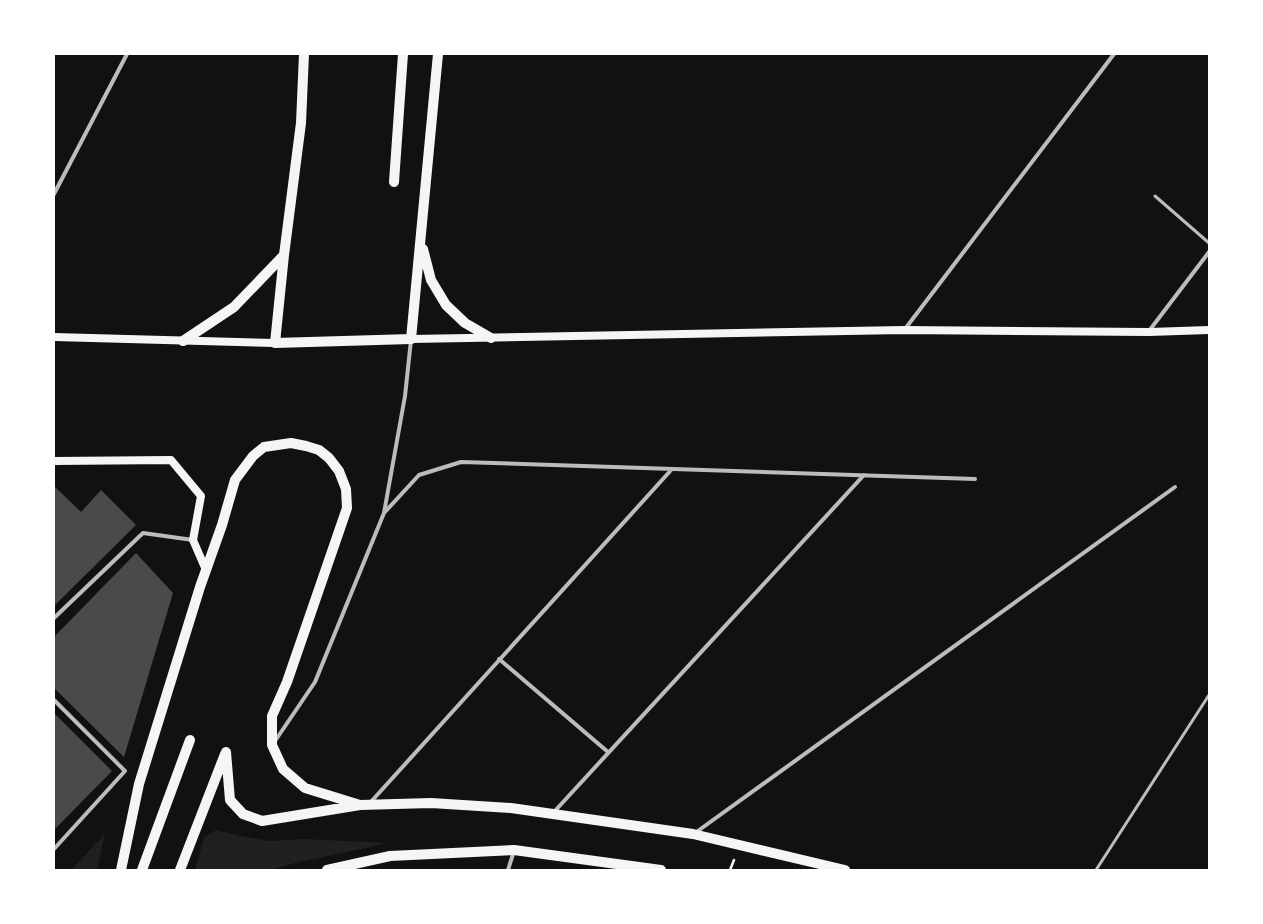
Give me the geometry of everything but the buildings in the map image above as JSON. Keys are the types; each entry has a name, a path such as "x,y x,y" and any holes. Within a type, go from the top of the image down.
{"main road":[{"path":"275,343 284,255 301,123 304,54"},
{"path":"394,182 403,54"},
{"path":"411,339 438,54"},
{"path":"421,241 431,280 446,305 465,323 491,338"},
{"path":"183,340 234,307 284,255"},
{"path":"54,337 275,343 904,330 1149,332 1209,330"},
{"path":"121,870 138,784 206,570 222,525 235,480 253,456 264,447 291,443 319,450 339,471 346,489 347,508 287,682 272,716 272,745 283,769 306,788 364,805"},
{"path":"54,461 170,460 201,496 193,540 206,570"},
{"path":"142,870 190,740"},
{"path":"180,870 226,752 230,800 243,814 262,821 364,805 431,803 511,808 693,834 845,870"},
{"path":"327,870 390,856 514,850 661,870"}],"street":[{"path":"54,194 127,54"},
{"path":"904,330 1114,54"},
{"path":"1149,332 1209,252"},
{"path":"272,745 315,682 384,513 405,396 411,339"},
{"path":"384,513 419,475 461,462 975,479"},
{"path":"364,805 672,469"},
{"path":"552,814 864,475"},
{"path":"693,834 1175,487"},
{"path":"54,618 143,533 193,540"},
{"path":"499,659 608,752"},
{"path":"54,700 125,771 54,848"},
{"path":"508,870 514,850"}],"lane":[{"path":"1155,196 1209,243"},
{"path":"1096,870 1209,695"}],"shaded area":[{"path":"216,830 269,841 304,839 389,843 299,862 270,870 195,870 204,838"},
{"path":"105,834 97,870 71,870"}]}
